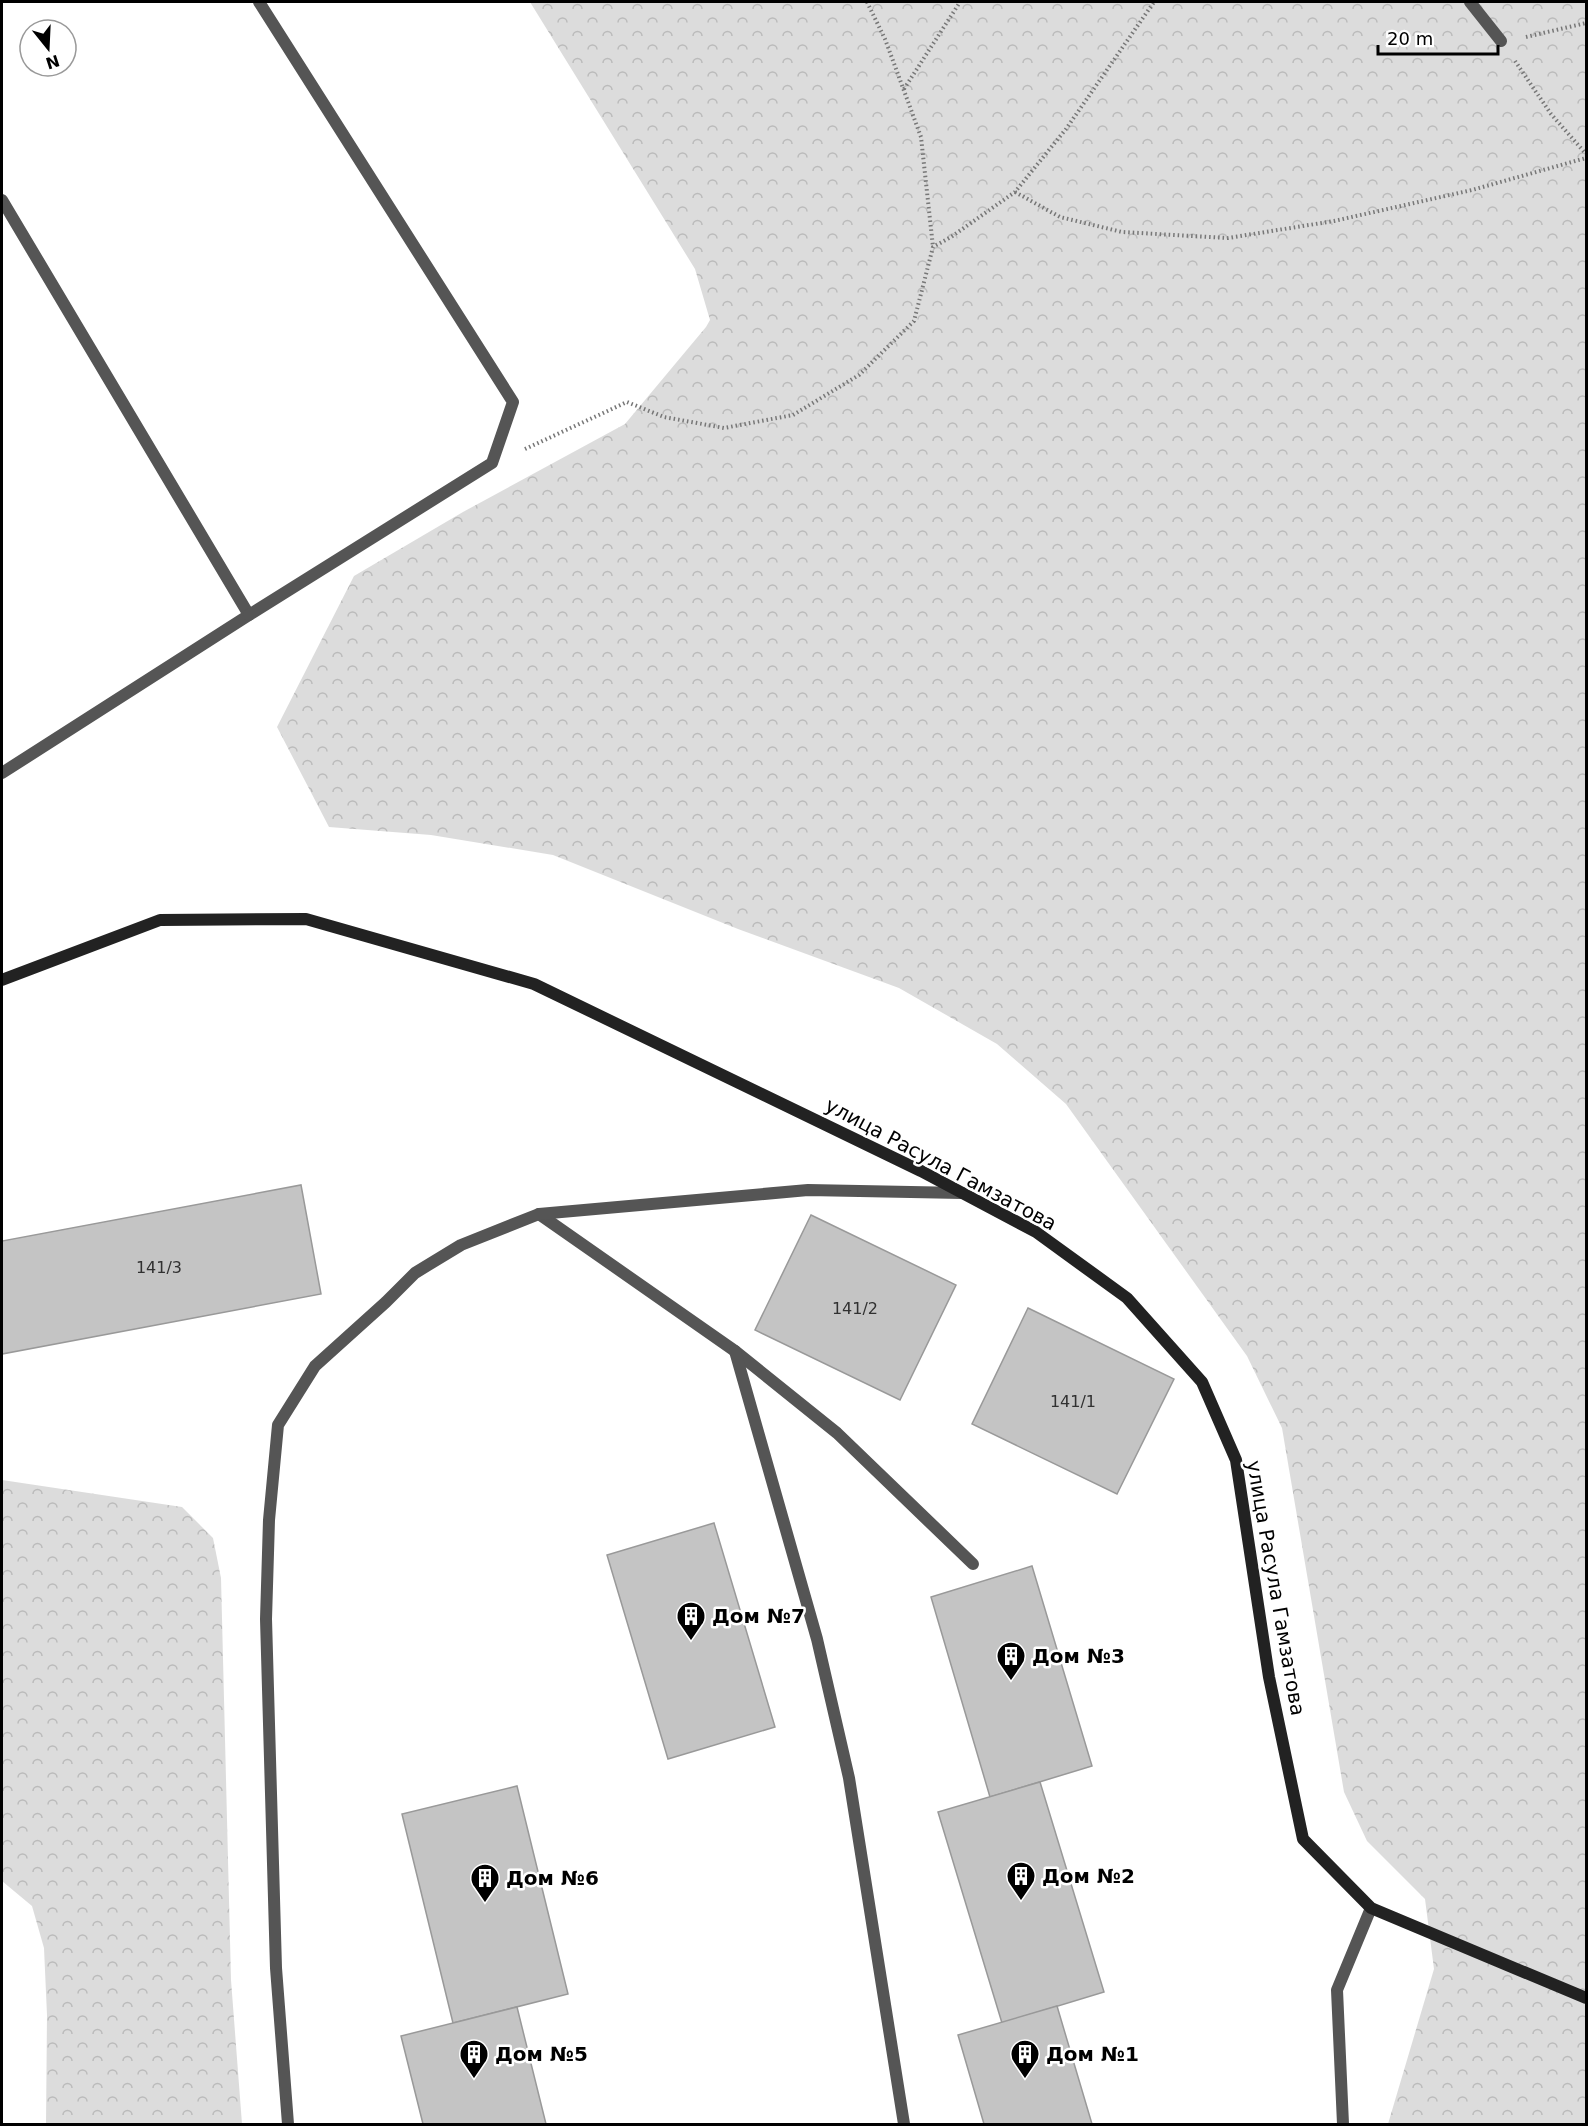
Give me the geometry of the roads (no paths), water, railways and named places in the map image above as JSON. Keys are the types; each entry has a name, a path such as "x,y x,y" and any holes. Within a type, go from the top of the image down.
{"main road":[{"name":"улица Расула Гамзатова","path":"2,980 159,920 306,919 534,984 921,1171 1036,1232 1127,1298 1202,1382 1236,1460 1269,1677 1303,1839 1371,1908 1587,1998"}],"street":[{"path":"2,773 492,463 513,402 259,2"},
{"path":"1470,2 1501,41"},
{"path":"2,200 249,615"},
{"path":"288,2124 276,1968 266,1619 269,1520 278,1425 315,1366 415,1273 461,1245 539,1214 808,1190 962,1193"},
{"path":"539,1214 735,1352 837,1433 973,1564"},
{"path":"735,1352 817,1639 849,1779 904,2124"},
{"path":"1343,2124 1337,1990 1371,1908"}],"place":[{"name":"Дом №7","path":"691,1642"},
{"name":"Дом №3","path":"1011,1682"},
{"name":"Дом №2","path":"1021,1902"},
{"name":"Дом №6","path":"485,1904"},
{"name":"Дом №5","path":"474,2080"},
{"name":"Дом №1","path":"1025,2080"}]}
